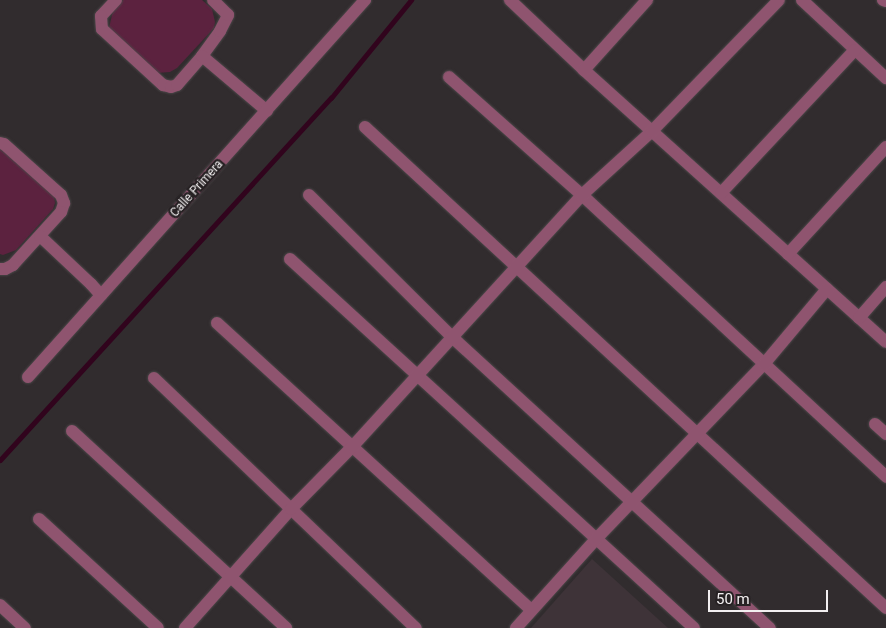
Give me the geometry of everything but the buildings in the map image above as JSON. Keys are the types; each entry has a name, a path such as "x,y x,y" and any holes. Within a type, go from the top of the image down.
{"street":[{"path":"116,0 101,16 102,29 163,85 171,87 177,86 202,56 220,31 228,15 213,0"},
{"name":"Calle Primera","path":"28,377 267,112 365,0"},
{"path":"510,0 584,70 886,342"},
{"path":"584,70 647,0"},
{"path":"185,628 232,578 291,509 352,447 516,265 582,195 652,131 779,0"},
{"path":"802,0 886,78"},
{"path":"721,193 855,50"},
{"path":"202,56 267,112"},
{"path":"449,77 582,195 886,477"},
{"path":"365,128 516,265 696,434 886,608"},
{"path":"0,143 4,144 61,195 64,203 61,212 13,265 0,269"},
{"path":"788,254 886,147"},
{"path":"309,195 452,336 634,501 770,628"},
{"path":"40,236 101,295"},
{"path":"290,259 694,628"},
{"path":"859,318 886,287"},
{"path":"516,628 596,539 764,364 827,289"},
{"path":"217,323 531,610"},
{"path":"154,378 416,628"},
{"path":"875,424 886,434"},
{"path":"72,431 286,628"},
{"path":"39,518 158,628"},
{"path":"0,605 25,628"}],"shaded area":[{"path":"123,0 202,0 212,9 215,22 214,28 177,68 170,72 157,73 109,28 113,11"},
{"path":"0,149 8,152 54,196 55,203 53,209 16,250 3,255 0,254"},
{"path":"592,559 668,628 531,628"}],"waterway":[{"path":"0,460 331,98 411,0"}]}
